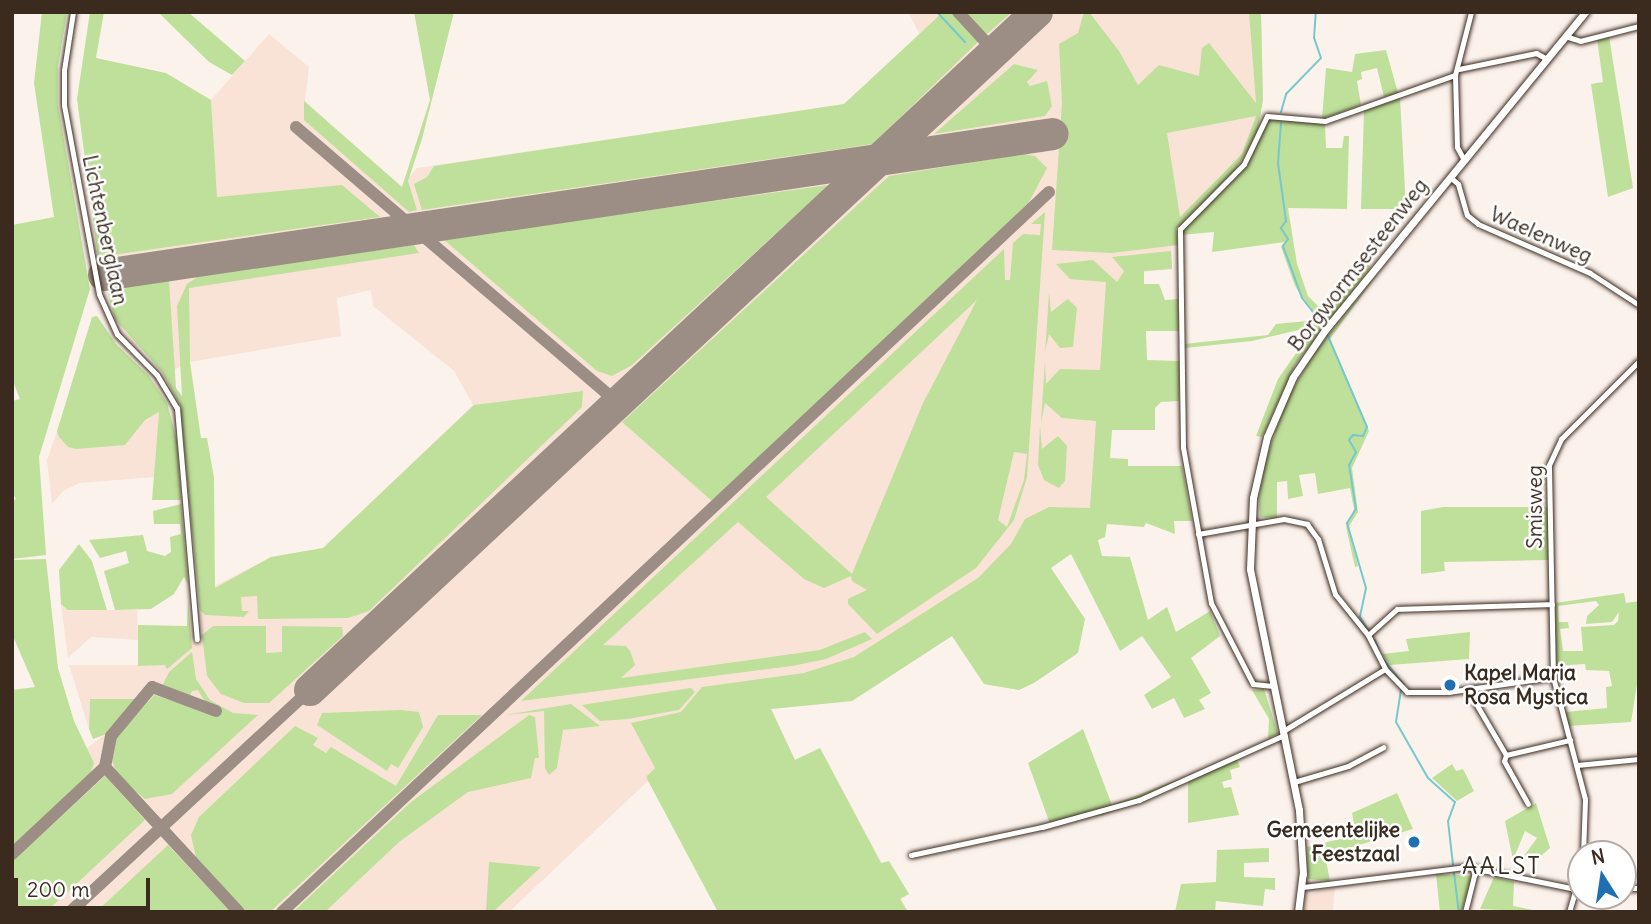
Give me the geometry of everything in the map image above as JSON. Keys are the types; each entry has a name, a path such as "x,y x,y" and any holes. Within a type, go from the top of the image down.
{"main road":[{"name":"Borgwormsesteenweg","path":"1298,912 1303,887 1294,782 1253,594 1250,526 1262,452 1293,377 1325,330 1585,12"}],"street":[{"name":"Lichtenberglaan","path":"73,12 64,62 64,105 99,294 117,334 157,375 177,408 197,639"},
{"path":"1273,686 1253,684 1223,631 1211,603 1183,447 1180,238 1184,223 1244,164 1267,116 1325,121 1455,75 1460,69 1471,12"},
{"path":"1565,36 1580,41 1639,26"},
{"path":"1460,69 1536,53 1547,59"},
{"path":"1455,75 1458,147 1464,160"},
{"name":"Waelenweg","path":"1450,177 1458,184 1468,215 1478,224 1590,273 1639,305"},
{"name":"Smisweg","path":"1584,840 1586,810 1577,765 1553,677 1550,457 1561,439 1639,361"},
{"path":"1198,534 1293,518 1311,527 1335,594 1368,635 1385,669 1413,694 1468,690 1553,677"},
{"path":"1368,635 1386,615 1405,607 1552,604"},
{"path":"911,855 1042,827 1139,800 1283,733 1385,669"},
{"path":"1468,690 1506,755"},
{"path":"1506,755 1570,740"},
{"path":"1294,782 1348,766 1383,747"},
{"path":"1506,755 1503,761 1528,804"},
{"path":"1577,765 1639,759"},
{"path":"1465,912 1476,868"},
{"path":"1303,887 1476,868 1567,887"}],"shaded area":[{"path":"908,12 1261,12 1263,100 1251,146 1171,235 1172,269 1143,272 1147,364 1116,363 1103,515 1080,547 1051,568 1085,619 1019,690 984,684 952,636 852,701 771,709 795,760 820,748 908,912 718,912 649,780 509,912 12,912 12,793 74,758 104,735 135,700 90,699 89,729 69,665 165,665 202,635 199,594 271,557 323,548 473,405 454,371 373,306 371,290 337,298 341,336 190,362 174,370 135,345 115,319 92,224 217,209 211,100 269,34 309,67 305,101 401,187 417,168 844,104 920,35"},
{"path":"159,412 154,477 80,483 63,491 52,504 47,460 57,431 68,447 124,445 145,419"},
{"path":"61,604 72,610 137,610 138,640 91,637 68,658"},
{"path":"1335,887 1333,912 1303,912 1306,895"}],"green space":[{"path":"42,12 67,12 58,66 58,105 90,289 39,457 46,555 12,559 12,501 16,499 12,492 12,401 20,399 12,379 12,225 54,217 34,83"},
{"path":"90,12 104,12 96,58 166,73 211,100 217,197 342,185 380,217 98,257 77,99"},
{"path":"158,12 188,12 245,61 232,75 209,62"},
{"path":"414,12 454,12 422,139 408,181 417,210 409,212 304,120 304,101 402,187 430,100"},
{"path":"943,12 953,12 978,42 873,144 422,210 414,184 427,177 434,166 844,104"},
{"path":"964,12 1012,12 986,35"},
{"path":"1084,12 1089,12 1119,51 1138,85 1159,65 1199,76 1202,48 1209,43 1256,103 1249,12 1261,12 1263,100 1257,135 1236,169 1176,229 1178,245 1112,253 1052,250 1062,103 1059,44 1078,33","holes":["1256,116 1242,154 1180,217 1167,133"]},
{"path":"1609,36 1633,188 1608,197 1591,84 1603,82 1597,39"},
{"path":"1386,50 1398,93 1384,97 1377,68 1361,72 1362,79 1357,81 1361,105 1322,119 1326,68 1352,72 1355,54"},
{"path":"1014,64 1038,70 1027,82 1030,86 1047,81 1052,106 1045,116 934,134"},
{"path":"1400,97 1406,209 1361,209 1364,110"},
{"path":"1271,117 1325,124 1326,148 1342,148 1344,136 1349,136 1347,209 1288,208 1297,264 1308,296 1327,315 1367,264 1371,267 1295,365 1262,437 1256,436 1278,379 1315,326 1252,341 1185,348 1184,344 1268,335 1276,324 1317,320 1295,286 1281,247 1285,242 1212,252 1214,232 1181,235 1181,229 1243,168 1265,120"},
{"path":"1023,154 1035,156 1047,168 1027,206 712,501 622,422 889,176"},
{"path":"829,185 632,365 612,376 597,371 443,239"},
{"path":"1045,212 1027,477 1014,520 976,568 877,634 848,604 848,599 867,590 852,581 851,576 824,588 804,579 738,522 603,645 626,646 630,651 635,665 621,678 820,650 865,632 872,639 826,659 792,666 521,701 1004,249 1005,280 1010,280 1013,243 1023,234 1040,235 1041,224 1031,224","holes":["977,300 923,403 852,574 766,497","1014,452 1027,454 1024,480 1007,527 998,520"]},
{"path":"414,245 419,253 189,288 190,362 201,438 207,438 214,478 215,588 271,557 323,548 474,405 583,391 582,407 369,611 348,618 258,619 257,596 241,597 242,611 249,611 244,617 205,615 200,610 180,405 162,372 115,319 108,294 116,288 169,281 176,388 182,396 177,306 187,284 199,276"},
{"path":"1171,251 1172,269 1144,271 1144,284 1159,284 1165,300 1178,299 1179,331 1146,331 1147,360 1179,361 1179,401 1161,402 1155,408 1155,430 1112,430 1110,458 1128,459 1128,466 1182,466 1192,521 1174,521 1175,534 1146,523 1144,527 1107,524 1105,537 1098,540 1102,556 1130,557 1148,620 1167,607 1176,632 1210,611 1220,636 1191,658 1211,693 1199,700 1205,709 1184,718 1174,698 1152,709 1144,695 1171,677 1142,636 1120,651 1071,554 1051,568 1085,619 1078,653 1034,683 1019,690 984,684 952,636 852,701 771,709 795,760 820,748 881,863 889,861 909,894 900,899 908,912 718,912 646,777 655,768 631,723 681,712 702,687 804,673 854,657 978,578 1011,544 1025,519 1049,507 1090,508 1096,421 1062,418 1045,403 1041,422 1045,361 1046,384 1060,369 1100,370 1106,282 1070,279 1056,264 1093,260 1117,282 1124,271 1112,257"},
{"path":"1379,272 1330,339 1369,431 1352,468 1358,512 1349,526 1358,566 1355,567 1346,527 1354,509 1350,488 1318,494 1315,473 1299,475 1303,496 1288,499 1287,481 1277,482 1277,518 1260,517 1259,498 1265,461 1287,399 1316,350"},
{"path":"1049,293 1051,312 1068,299 1077,308 1073,347 1060,348 1049,334 1045,353"},
{"path":"97,316 116,344 149,376 167,403 177,441 181,500 152,500 159,412 145,420 125,445 76,449 68,447 59,437 57,431 92,317"},
{"path":"1040,426 1042,449 1058,436 1067,446 1065,481 1059,488 1044,480 1038,465"},
{"path":"181,504 188,584 184,577 174,594 151,609 115,610 104,571 129,563 126,551 100,558 89,540 143,535 147,551 165,556 171,552 170,537 181,534 180,524 154,524 153,511"},
{"path":"1443,507 1548,507 1550,560 1444,562 1445,571 1421,574 1421,511"},
{"path":"79,544 92,561 107,610 68,610 61,604 59,570"},
{"path":"46,559 58,668 74,721 94,763 89,777 12,848 12,690 35,687 12,634 12,560"},
{"path":"1624,593 1626,603 1639,601 1639,672 1631,722 1568,726 1565,712 1607,708 1606,687 1612,686 1609,671 1586,670 1585,664 1556,666 1555,603","holes":["1596,601 1599,605 1587,616 1586,624 1612,622 1619,612 1618,621 1614,625 1581,627 1583,651 1563,651 1560,629 1569,628 1568,622 1559,622 1558,606"]},
{"path":"188,600 192,648 167,669 165,665 138,666 138,625 187,626"},
{"path":"213,626 266,626 266,653 282,652 282,626 342,627 343,636 269,703 244,703 221,694 207,676 202,635"},
{"path":"1470,632 1469,659 1390,665 1382,654 1409,651 1406,639"},
{"path":"192,652 196,679 210,700 233,713 258,715 172,794 145,799 117,776 111,757 114,740 154,695 219,716 218,708 208,707 198,690 192,691 189,698 161,688 169,672"},
{"path":"691,688 695,692 679,710 628,719 600,721 582,705"},
{"path":"1264,689 1278,734 1268,739 1269,719 1252,690"},
{"path":"90,699 135,699 104,735 93,739 89,729"},
{"path":"571,704 600,726 563,730 557,768 549,775 545,768 544,711 505,715"},
{"path":"401,710 419,712 423,727 398,768 391,764 387,771 317,725 322,713"},
{"path":"438,715 482,715 270,912 244,912 197,862 191,835 199,817 295,726 318,738 313,745 326,753 331,747 396,786"},
{"path":"529,715 535,717 539,758 535,758 531,778 468,792 399,842 325,912 293,912 411,802"},
{"path":"1083,729 1112,805 1236,757 1240,767 1230,770 1232,779 1222,782 1224,788 1231,787 1239,815 1188,823 1188,780 1104,815 1050,824 1028,763"},
{"path":"1452,764 1456,771 1463,769 1474,791 1457,801 1432,778"},
{"path":"105,776 145,820 46,912 12,912 12,862"},
{"path":"1397,793 1413,829 1325,855 1330,881 1308,879 1307,847 1356,835 1352,813"},
{"path":"1536,803 1550,848 1535,861 1519,858 1516,863 1519,855 1523,857 1537,838 1525,831 1513,860 1505,821"},
{"path":"168,845 231,912 96,912"},
{"path":"1269,848 1269,862 1244,863 1244,877 1275,878 1275,890 1265,889 1263,906 1216,901 1215,912 1175,912 1181,884 1216,882 1217,850"},
{"path":"489,862 541,867 493,912 486,912"},
{"path":"1436,874 1473,876 1461,912 1440,912"},
{"path":"1494,877 1514,882 1513,906 1544,912 1480,909"}],"waterway":[{"path":"937,12 965,42"},
{"path":"1281,112 1286,94 1321,58 1314,38 1316,12"},
{"path":"1281,123 1278,163 1286,221 1281,228 1288,239 1283,246 1302,298 1322,324"},
{"path":"1328,336 1367,427 1363,436 1353,435 1349,440 1356,452 1349,465 1356,509 1347,523 1366,588 1360,617 1367,628"},
{"path":"1375,640 1380,654"},
{"path":"1383,659 1404,685"},
{"path":"1401,690 1396,722 1428,778 1455,802 1448,821 1453,865"},
{"path":"1454,873 1459,912"}],"taxiway":[{"path":"958,12 995,52"},
{"path":"296,127 618,403"},
{"path":"282,912 1049,192"},
{"path":"216,711 152,687 111,736 105,767 239,912"},
{"path":"70,912 310,690"},
{"path":"12,854 105,767"}],"runway":[{"path":"310,690 1037,12"},
{"path":"104,275 1053,134"}],"place":[{"name":"Kapel Maria Rosa Mystica","path":"1450,685"},
{"name":"Gemeentelijke Feestzaal","path":"1414,842"}],"district":[{"name":"AALST","path":"1502,866"}]}
